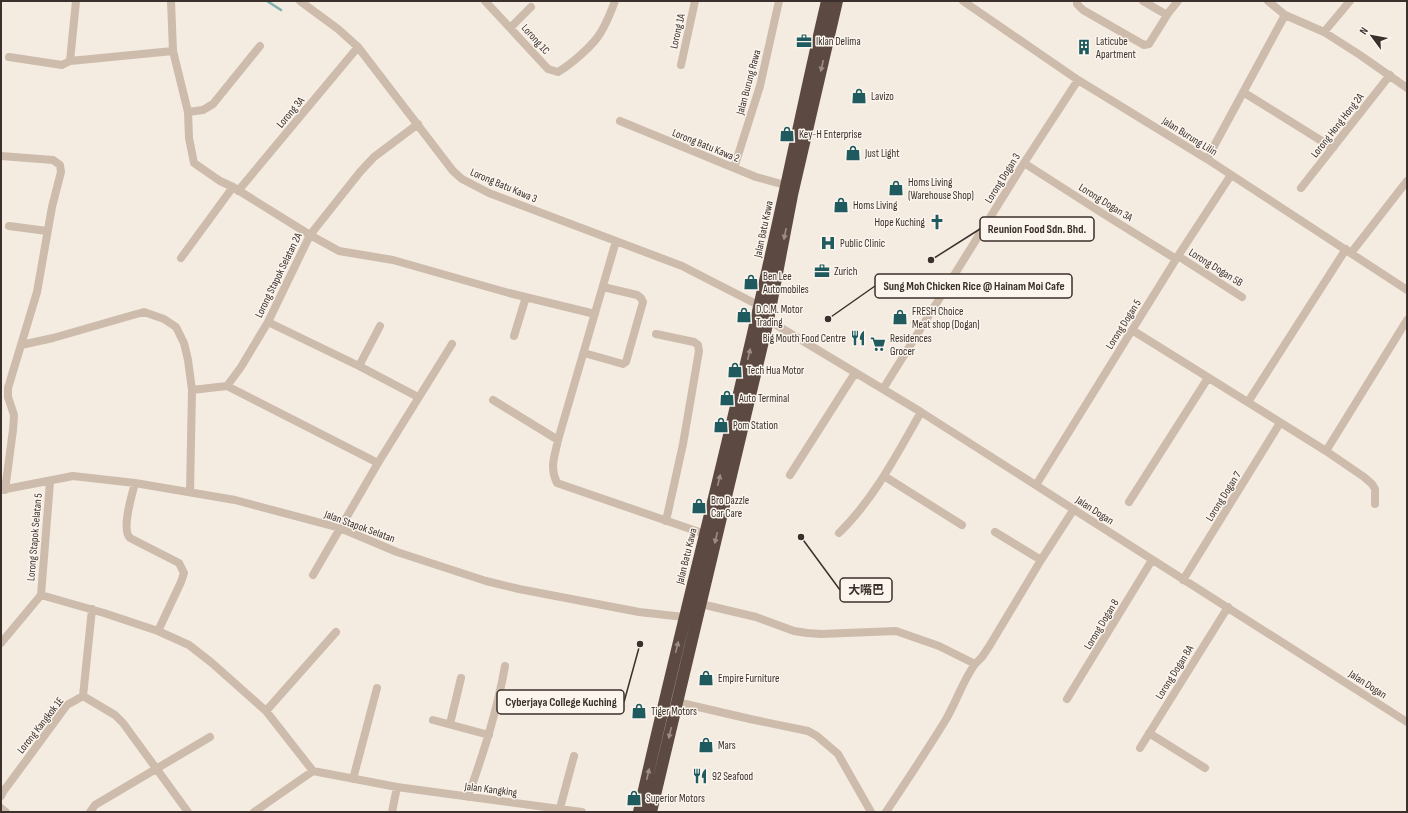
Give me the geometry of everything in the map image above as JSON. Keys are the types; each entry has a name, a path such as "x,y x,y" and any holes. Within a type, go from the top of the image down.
{"highway":[{"name":"Jalan Batu Kawa","path":"639,812 684,618 760,306 785,185 827,1"},
{"name":"Jalan Batu Kawa","path":"651,812 768,320 792,195 837,1"}],"street":[{"path":"70,61 76,1"},
{"path":"171,1 173,51 188,112 189,138 194,163 220,181 236,189 310,235 339,251 393,260 526,297 595,314"},
{"name":"Lorong Batu Kawa 3","path":"300,1 338,29 358,47 453,172 462,179 489,193 682,266 760,306"},
{"name":"Lorong 1C","path":"485,1 511,27 548,69 558,72 567,67 600,34 609,18 615,1"},
{"name":"Lorong 1A","path":"681,65 696,1"},
{"name":"Jalan Burung Rawa","path":"734,168 760,86 779,1"},
{"name":"Jalan Burung Lilin","path":"963,1 1078,80 1207,159 1407,290"},
{"path":"1077,1 1077,4 1083,10 1144,45 1149,44 1177,2"},
{"path":"1143,1 1167,15"},
{"path":"1268,1 1285,15 1324,32 1390,75 1407,88"},
{"path":"1324,32 1350,1"},
{"path":"511,27 531,7"},
{"path":"1207,159 1285,15"},
{"path":"188,112 203,110 213,104 260,46"},
{"name":"Lorong 3A","path":"181,258 236,189 358,47"},
{"path":"9,57 62,65 70,61 173,51"},
{"name":"Lorong Hong Hong 2A","path":"1301,188 1390,75"},
{"name":"Lorong Dogan 3","path":"884,389 1024,163 1078,80"},
{"path":"1243,92 1333,148"},
{"name":"Lorong Batu Kawa 2","path":"620,121 734,168 785,185"},
{"name":"Lorong Stapok Selatan 2A","path":"227,386 241,367 268,322 310,235 369,162 418,124"},
{"path":"1,156 53,160 60,165 61,172 47,231 37,292 8,388 8,397 14,415 3,490"},
{"name":"Lorong Dogan 3A","path":"1024,163 1102,213 1177,258"},
{"name":"Lorong Dogan 5","path":"1036,485 1177,258 1231,175"},
{"path":"1248,402 1348,251 1407,181"},
{"path":"9,226 47,231"},
{"path":"616,241 558,440 552,469 557,483 705,534"},
{"name":"Lorong Dogan 5B","path":"1177,258 1242,297"},
{"path":"584,354 623,364 626,362 643,302 637,295 603,287"},
{"path":"514,336 526,297"},
{"path":"21,345 53,338 144,312 164,319 176,327 181,334 188,360 192,390 190,492"},
{"name":"Jalan Dogan","path":"768,320 921,412 1407,722"},
{"path":"1326,451 1407,320"},
{"path":"268,322 359,366 418,397"},
{"path":"359,366 380,326"},
{"path":"1132,330 1326,451 1364,477 1372,484 1375,492 1375,504"},
{"path":"656,334 694,342 698,345 699,351 683,444 666,521"},
{"path":"313,575 378,463 452,344"},
{"path":"790,475 855,373"},
{"path":"1129,502 1208,378"},
{"path":"192,390 227,386 378,463"},
{"path":"493,400 558,440"},
{"path":"839,533 854,519 884,476 921,412"},
{"name":"Lorong Dogan 7","path":"1183,580 1280,423"},
{"name":"Jalan Stapok Selatan","path":"3,490 50,482 73,476 134,483 235,500 340,528 397,552 486,581 639,612 684,618"},
{"path":"884,476 962,525"},
{"name":"Lorong Stapok Selatan 5","path":"41,594 50,482"},
{"path":"134,483 127,523 127,535 142,545 179,563 184,573 158,631"},
{"path":"886,812 945,721 957,699 968,673 990,645 1074,509"},
{"path":"995,532 1042,560"},
{"name":"Lorong Dogan 8","path":"1068,700 1152,560"},
{"path":"1,643 41,594 158,631 189,645 212,663 266,711 313,771 254,812"},
{"path":"701,604 756,617 794,631 807,633 896,632 939,646 975,664"},
{"name":"Lorong Dogan 8A","path":"1140,748 1228,607"},
{"path":"92,609 83,696 115,715 123,723 188,812"},
{"path":"266,711 336,632"},
{"path":"468,798 489,735 499,698 504,666"},
{"path":"450,724 461,678"},
{"path":"353,779 377,688"},
{"name":"Lorong Kangkok 1E","path":"2,794 67,705 83,696"},
{"path":"677,702 808,731 817,736 838,754 870,812"},
{"path":"433,720 489,735"},
{"path":"1149,733 1204,768"},
{"path":"90,812 95,805 210,737"},
{"path":"560,808 574,756"},
{"name":"Jalan Kangking","path":"313,771 397,787 468,798 560,808 582,812"},
{"path":"392,812 397,787"},
{"path":"1,808 6,812"}],"waterway":[{"path":"267,1 281,10"}],"place":[{"name":"Iklan Delima","path":"804,41"},
{"name":"Laticube Apartment","path":"1084,47"},
{"name":"Lavizo","path":"859,96"},
{"name":"Key-H Enterprise","path":"787,134"},
{"name":"Just Light","path":"853,153"},
{"name":"Homs Living (Warehouse Shop)","path":"896,188"},
{"name":"Homs Living","path":"841,205"},
{"name":"Hope Kuching","path":"937,222"},
{"name":"Public Clinic","path":"828,243"},
{"name":"Reunion Food Sdn. Bhd.","path":"931,260"},
{"name":"Zurich","path":"822,271"},
{"name":"Ben Lee Automobiles","path":"751,282"},
{"name":"D.C.M. Motor Trading","path":"744,315"},
{"name":"FRESH Choice Meat shop (Dogan)","path":"900,317"},
{"name":"Sung Moh Chicken Rice @ Hainam Moi Cafe","path":"828,319"},
{"name":"Big Mouth Food Centre","path":"858,338"},
{"name":"Residences Grocer","path":"878,344"},
{"name":"Tech Hua Motor","path":"735,370"},
{"name":"Auto Terminal","path":"727,398"},
{"name":"Pom Station","path":"721,425"},
{"name":"Bro Dazzle Car Care","path":"699,506"},
{"name":"大嘴巴","path":"801,537"},
{"name":"Cyberjaya College Kuching","path":"640,644"},
{"name":"Empire Furniture","path":"706,678"},
{"name":"Tiger Motors","path":"639,711"},
{"name":"Mars","path":"706,745"},
{"name":"92 Seafood","path":"700,776"},
{"name":"Superior Motors","path":"634,798"}]}
